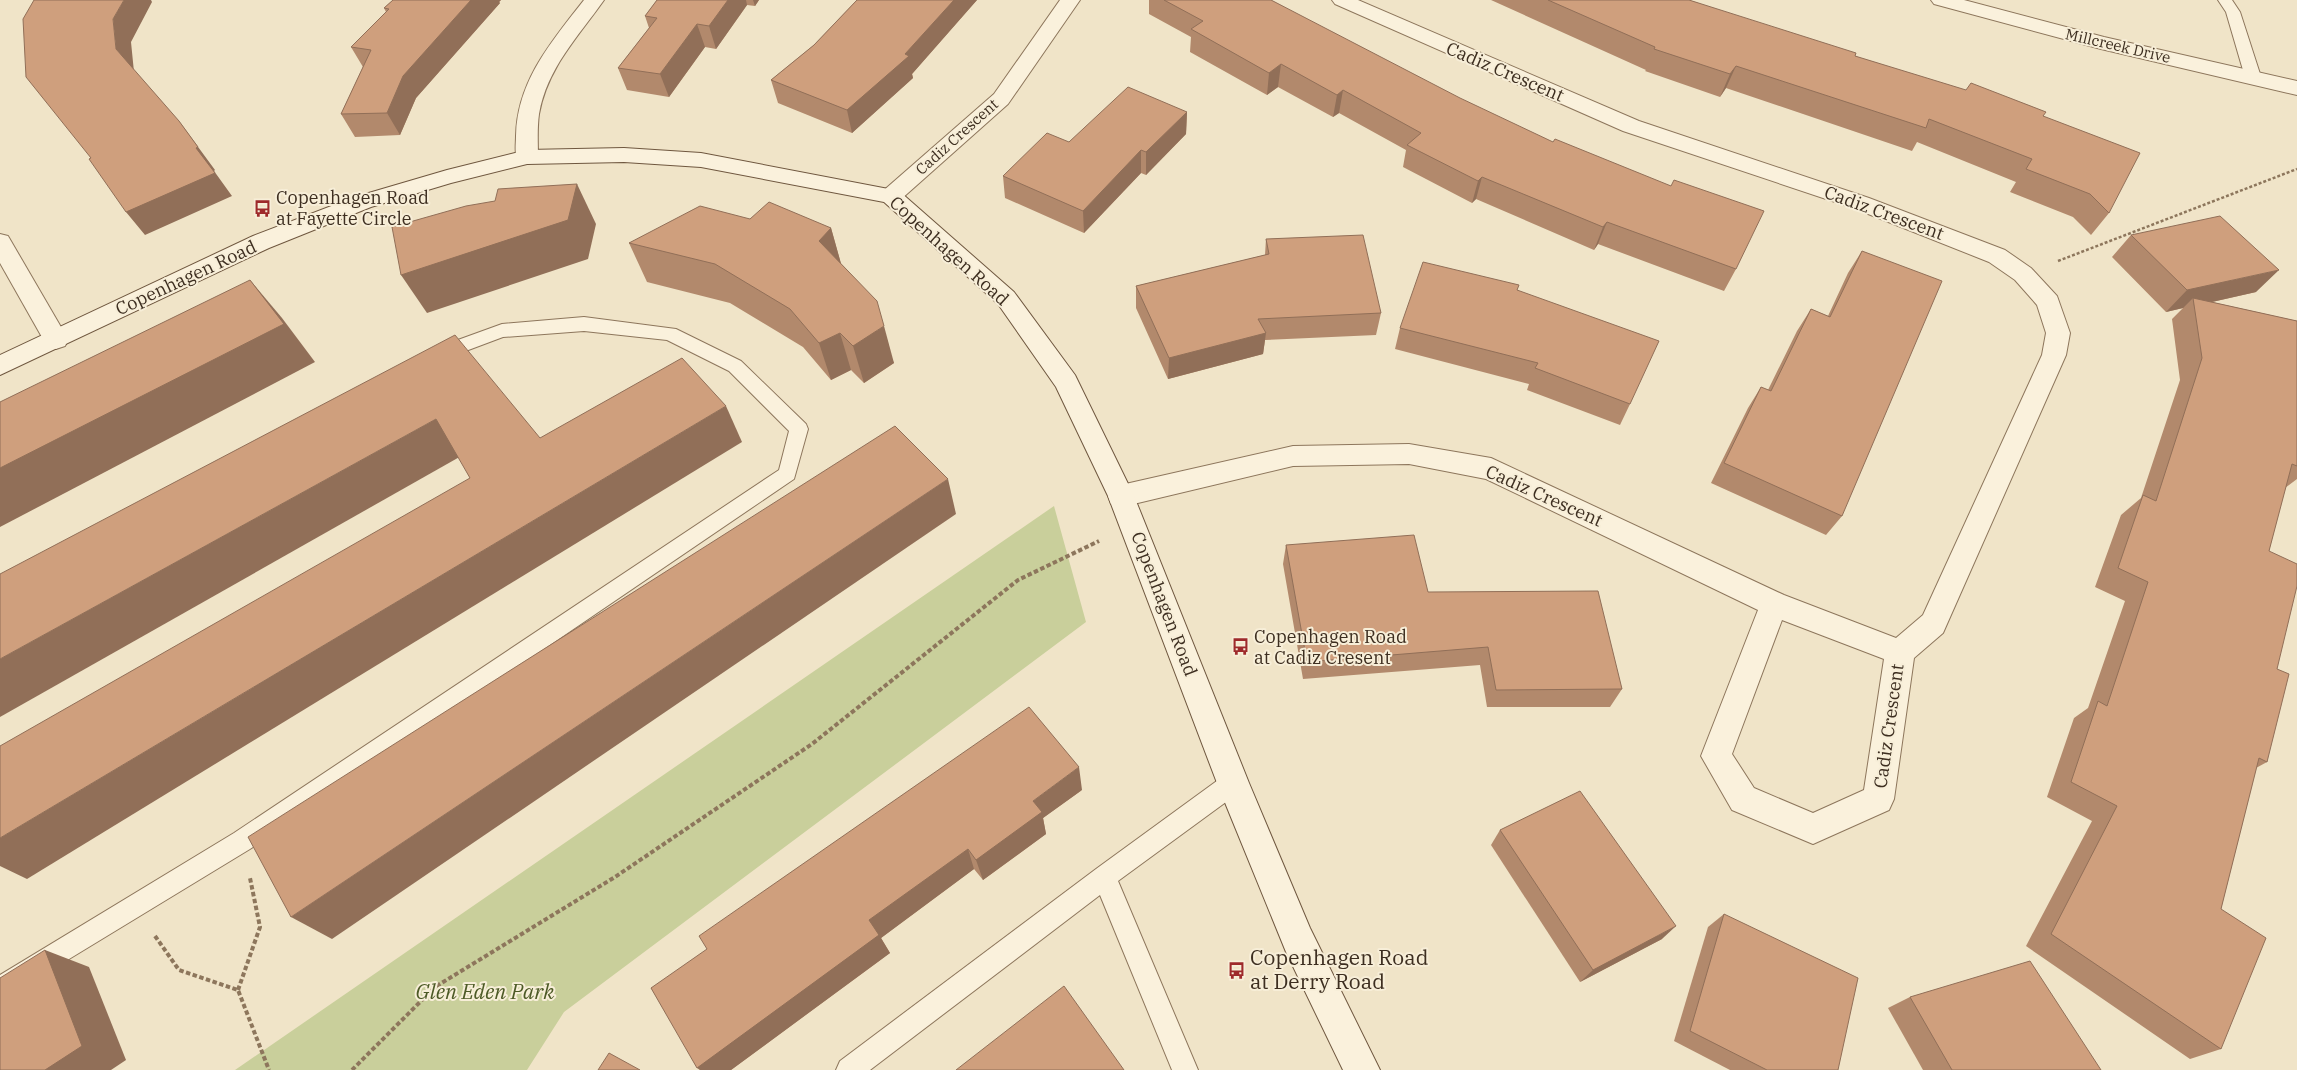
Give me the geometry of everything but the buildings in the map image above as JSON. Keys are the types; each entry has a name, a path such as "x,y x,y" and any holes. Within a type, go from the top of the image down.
{"street":[{"path":"526,157 529,111 537,83 556,47 594,0"},
{"name":"Cadiz Crescent","path":"892,196 1001,98 1070,0"},
{"name":"Cadiz Crescent","path":"1342,0 1631,126 1861,203 1997,256 2023,274 2048,302 2058,333 2054,355 1933,624 1900,652 1878,799 1813,829 1743,799 1716,756 1774,604"},
{"name":"Millcreek Drive","path":"1941,0 2101,43 2297,88"},
{"name":"Copenhagen Road","path":"0,366 262,242 363,202 447,177 526,157 624,155 701,160 892,196 1006,298 1066,382 1121,496 1233,783 1298,940 1362,1070"},
{"path":"0,242 56,340"},
{"name":"Cadiz Crescent","path":"1121,496 1293,456 1409,454 1491,469 1774,604 1900,652"}],"lane":[{"path":"2225,0 2233,12 2253,77"},
{"path":"0,990 242,841 787,474 799,429 735,366 670,334 584,324 502,331 422,360"},
{"path":"849,1070 1104,877 1233,783"},
{"path":"1104,877 1185,1070"}],"path":[{"path":"2023,274 2297,169"},
{"path":"352,1070 435,987 615,877 812,744 1018,580 1133,525"},
{"path":"242,841 260,927 238,990 269,1070"},
{"path":"134,907 179,970 238,990"}],"green space":[{"name":"Glen Eden Park","path":"1054,506 1086,622 564,1012 527,1070 235,1070"}],"place":[{"name":"Copenhagen Road at Fayette Circle","path":"262,208"},
{"name":"Copenhagen Road at Cadiz Cresent","path":"1240,647"},
{"name":"Copenhagen Road at Derry Road","path":"1236,970"}]}
